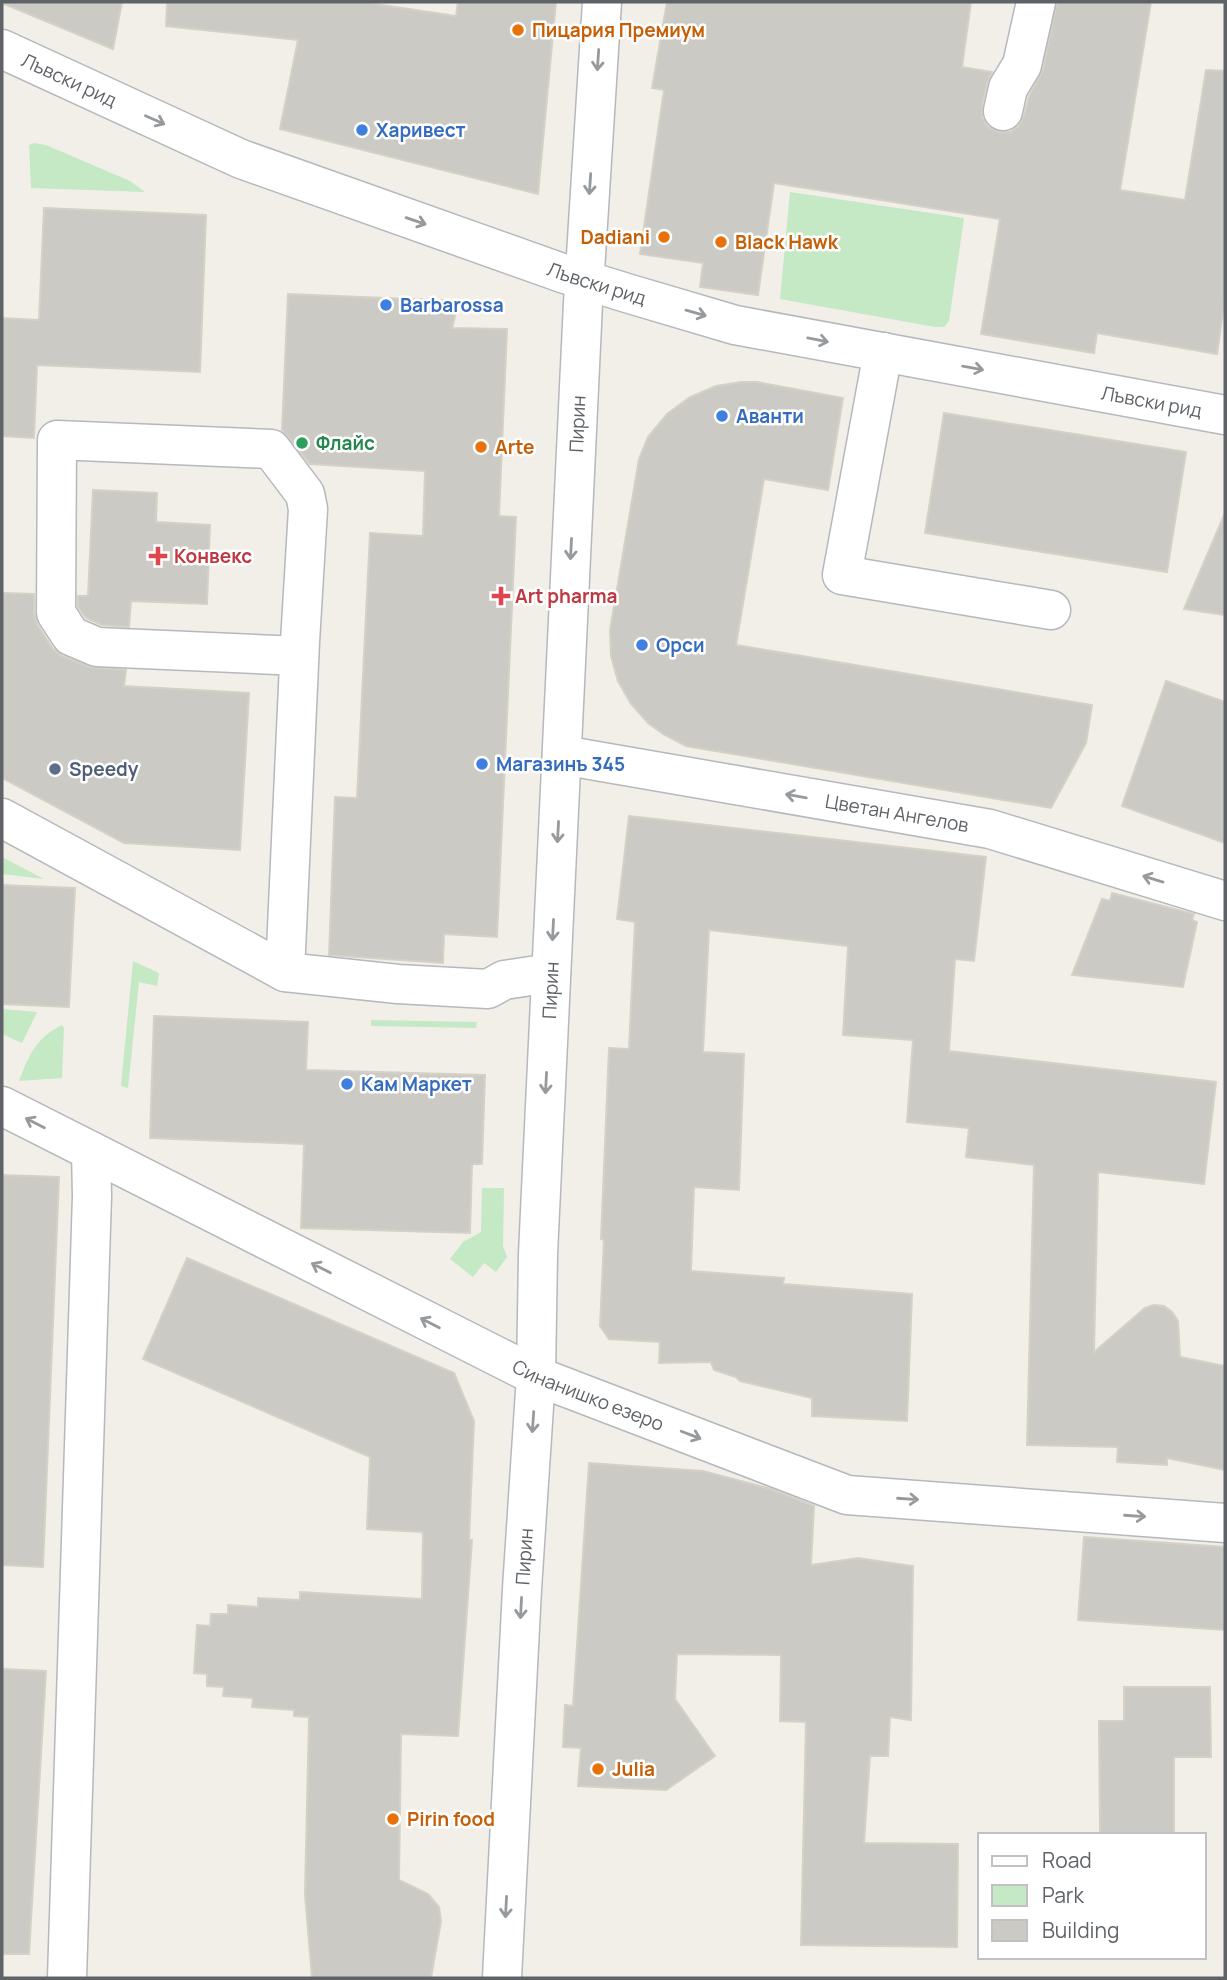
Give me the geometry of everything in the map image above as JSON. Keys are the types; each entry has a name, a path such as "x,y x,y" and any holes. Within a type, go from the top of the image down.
{"street":[{"name":"Пирин","path":"502,1978 536,1376 549,1011 584,280 602,2"},
{"path":"1003,111 1008,88 1021,65 1036,2"},
{"name":"Лъвски рид","path":"2,49 241,159 584,280 735,325 1225,415"},
{"path":"883,352 842,575 1051,610"},
{"path":"285,972 308,501 305,494 271,449 57,440 56,613 71,636 97,647 299,656"},
{"name":"Цветан Ангелов","path":"562,755 990,829 1225,901"},
{"path":"2,818 285,972 398,984 488,989 504,980 551,973"},
{"path":"488,989 503,1003 549,1011"},
{"name":"Синанишко езеро","path":"2,1106 536,1376 847,1495 1225,1523"},
{"path":"67,1978 92,1209 91,1151"}],"green space":[{"path":"29,145 46,145 130,181 145,192 31,188"},
{"path":"790,192 964,218 949,321 944,327 780,299"},
{"path":"2,857 44,879 2,874"},
{"path":"133,961 159,973 157,986 139,982 128,1088 121,1086"},
{"path":"2,1009 37,1012 22,1043 2,1034"},
{"path":"371,1020 477,1022 476,1028 371,1026"},
{"path":"62,1025 62,1078 19,1081 34,1048"},
{"path":"482,1188 504,1188 503,1246 507,1257 496,1272 484,1263 473,1277 450,1259 463,1242 481,1232"}],"building":[{"path":"122,2 113,49 2,3"},
{"path":"167,2 362,2 456,16 458,2 556,2 538,194 280,129 298,40 166,26"},
{"path":"667,2 971,2 962,67 992,72 987,83 982,117 988,127 999,132 1010,132 1019,126 1029,96 1043,70 1057,2 1151,2 1120,190 1185,200 1206,70 1225,71 1225,298 1217,354 1097,333 1094,353 981,334 1000,219 774,183 758,295 700,287 703,263 640,254 664,90 652,88"},
{"path":"44,208 206,215 200,372 37,365 34,438 2,436 2,318 39,320"},
{"path":"288,294 459,301 452,328 507,329 499,516 516,517 497,937 444,934 443,963 329,955 335,797 357,798 370,533 423,536 425,471 310,464 282,430"},
{"path":"757,382 843,398 828,490 764,479 736,645 1092,705 1086,743 1051,808 686,746 648,723 631,704 618,681 611,656 610,630 639,459 648,437 667,414 690,397 716,386"},
{"path":"944,413 1186,452 1167,572 925,533"},
{"path":"93,490 157,493 156,522 210,525 207,604 131,601 129,627 102,625 86,618 78,607 78,596 88,596"},
{"path":"1225,513 1225,615 1184,609"},
{"path":"2,593 34,594 37,624 53,649 62,656 89,667 126,670 124,686 249,693 240,850 124,843 2,778"},
{"path":"1166,681 1225,702 1225,843 1122,806"},
{"path":"629,816 986,857 974,961 955,959 949,1051 1216,1082 1204,1184 1098,1172 1094,1352 1145,1308 1164,1306 1172,1312 1178,1321 1180,1357 1225,1366 1225,1470 1167,1458 1167,1465 1117,1462 1118,1447 1027,1445 1034,1165 966,1157 969,1128 907,1122 913,1040 843,1035 848,946 709,930 703,1052 744,1054 739,1190 694,1187 691,1271 784,1278 783,1284 912,1294 907,1421 812,1416 812,1398 740,1381 736,1377 714,1370 711,1362 659,1363 660,1342 609,1339 600,1326 604,1240 601,1239 609,1048 629,1049 635,922 617,919"},
{"path":"2,885 75,888 69,1007 2,1004"},
{"path":"1112,893 1194,914 1192,920 1197,922 1183,987 1072,975 1102,899 1110,901"},
{"path":"154,1016 308,1022 306,1070 485,1075 482,1164 472,1164 470,1233 301,1228 304,1144 150,1138"},
{"path":"2,1175 59,1177 43,1567 2,1565"},
{"path":"187,1258 454,1373 474,1421 469,1540 472,1540 458,1736 401,1734 399,1880 428,1894 439,1907 441,1921 431,1978 312,1978 305,1894 309,1717 294,1716 294,1710 252,1707 253,1698 223,1696 224,1687 207,1686 207,1674 194,1673 197,1625 210,1626 211,1614 228,1614 228,1605 258,1607 258,1598 300,1600 300,1592 422,1599 423,1532 367,1529 370,1457 143,1359"},
{"path":"589,1463 703,1471 771,1489 814,1506 811,1565 858,1558 913,1566 911,1720 890,1717 888,1756 870,1756 864,1843 958,1844 957,1947 801,1945 806,1722 780,1721 781,1655 677,1654 675,1699 715,1756 666,1790 578,1786 581,1748 563,1747 565,1705 573,1706"},
{"path":"1084,1537 1225,1547 1225,1630 1078,1620"},
{"path":"2,1669 46,1671 29,1954 2,1954"},
{"path":"1124,1687 1210,1687 1211,1757 1174,1757 1174,1833 1100,1833 1099,1721 1124,1721"}],"place":[{"name":"Пицария Премиум","path":"518,30"},
{"name":"Харивест","path":"362,130"},
{"name":"Dadiani","path":"664,237"},
{"name":"Black Hawk","path":"721,242"},
{"name":"Barbarossa","path":"386,305"},
{"name":"Аванти","path":"722,416"},
{"name":"Флайс","path":"302,443"},
{"name":"Arte","path":"481,447"},
{"name":"Конвекс","path":"158,556"},
{"name":"Art pharma","path":"501,596"},
{"name":"Орси","path":"642,645"},
{"name":"Магазинъ 345","path":"482,764"},
{"name":"Speedy","path":"55,769"},
{"name":"Кам Маркет","path":"347,1084"},
{"name":"Julia","path":"598,1769"},
{"name":"Pirin food","path":"393,1819"}]}
